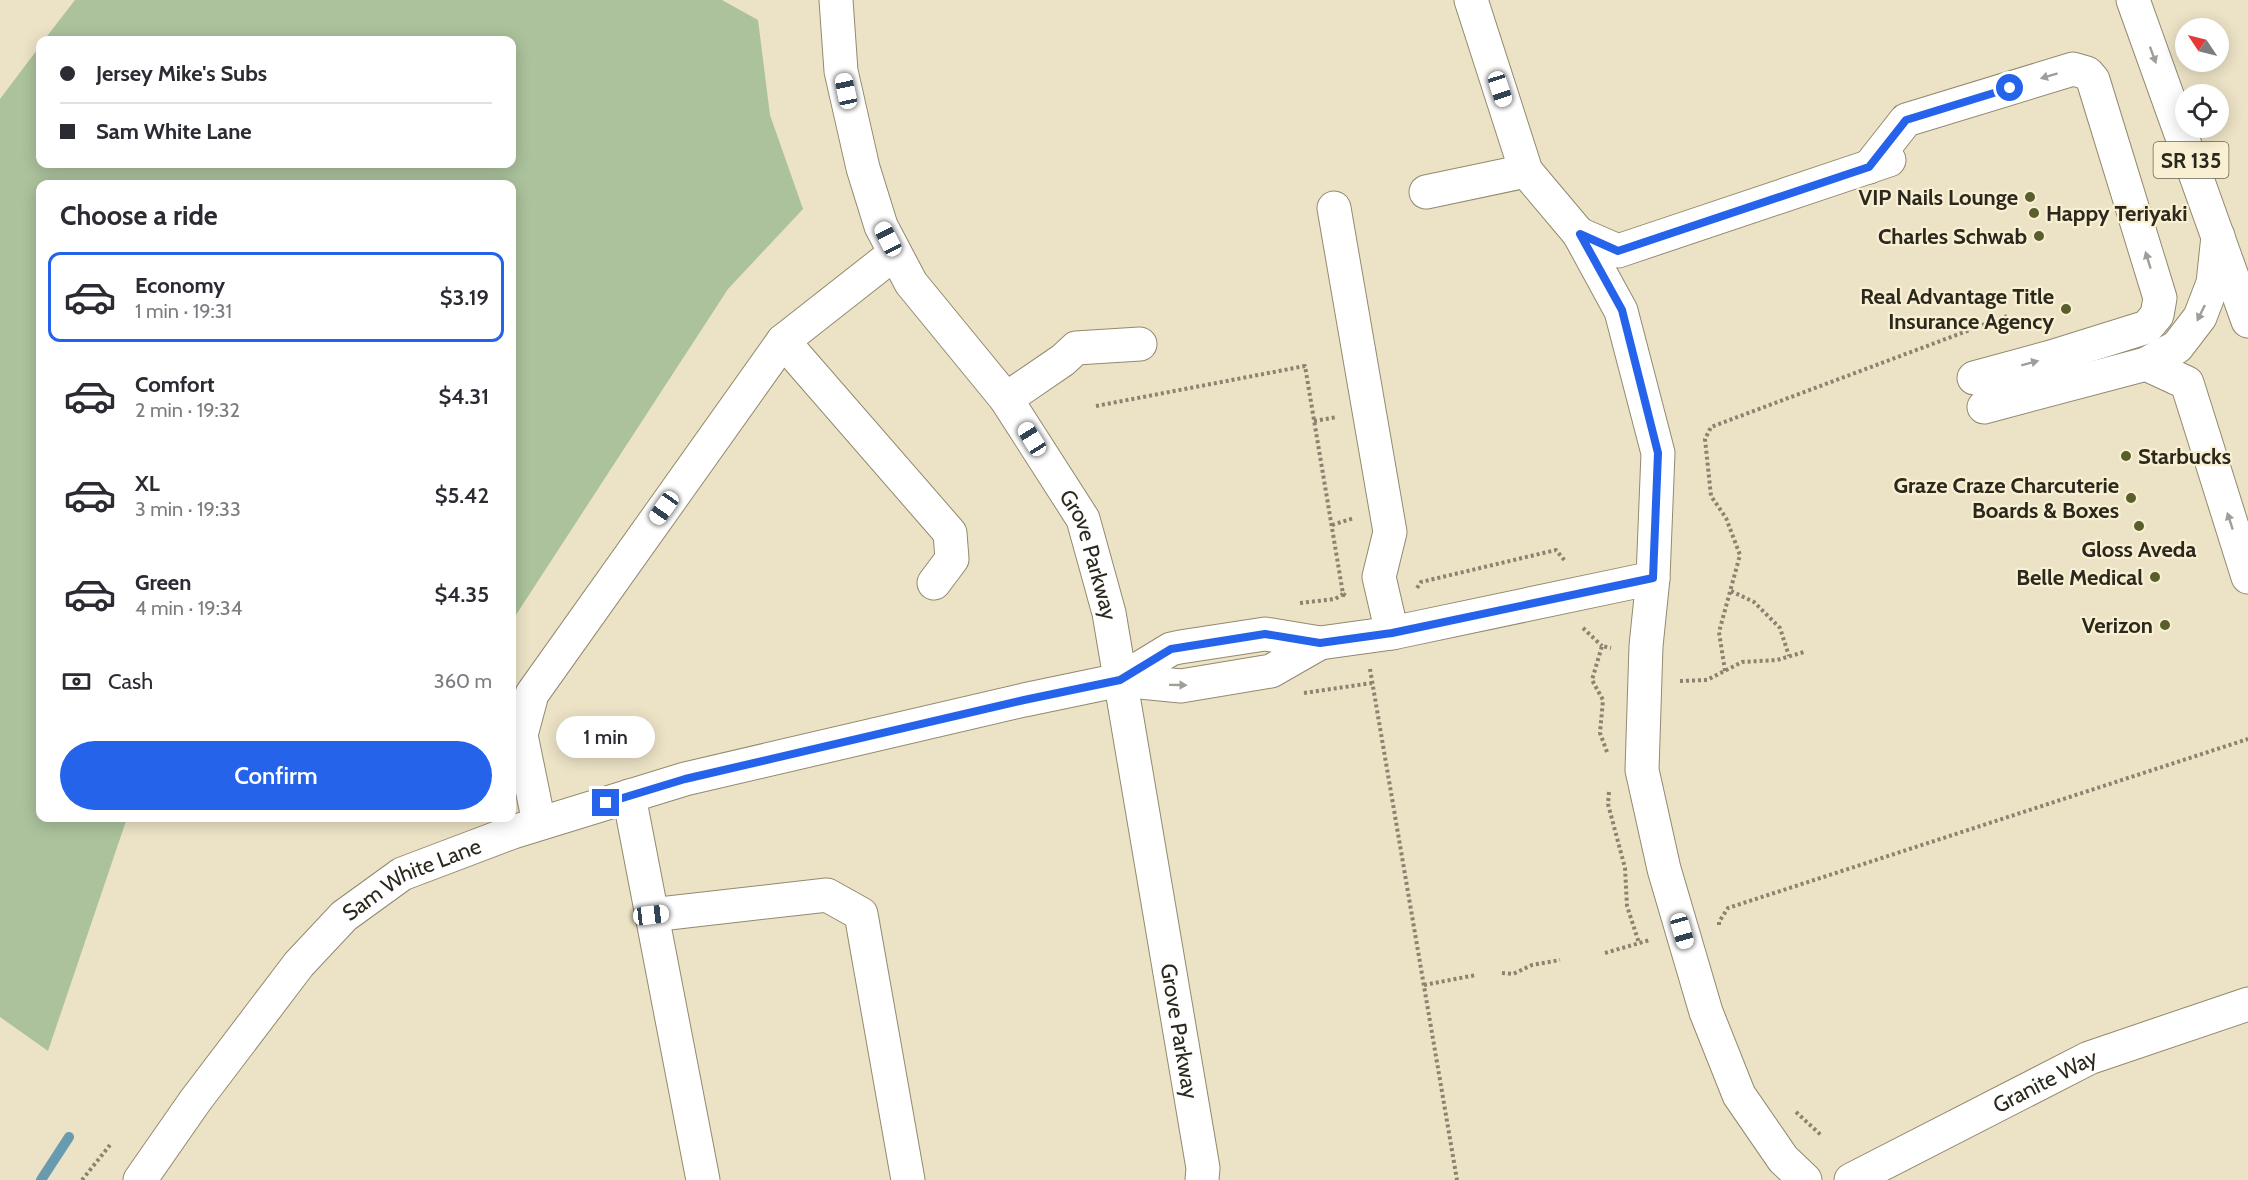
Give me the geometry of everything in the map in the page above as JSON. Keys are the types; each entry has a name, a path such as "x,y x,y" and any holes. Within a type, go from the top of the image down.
{"street":[{"name":"Grove Parkway","path":"836,0 841,71 863,168 881,226 911,284 1006,399 1083,519 1109,613 1205,1176"},
{"path":"1471,0 1526,171 1580,234 1622,310 1658,453 1653,578 1646,646 1642,770 1664,869 1706,1012 1739,1095 1783,1159 1804,1180"},
{"name":"SR 135","path":"2133,0 2248,321"},
{"path":"1869,167 1906,120 2073,69 2087,73 2093,81 2160,298 2157,315 2146,327 2051,357 1979,392 2146,364 2177,347 2200,317 2213,283 2218,236"},
{"path":"1580,234 1618,251 1900,156"},
{"path":"1426,192 1526,171"},
{"path":"1334,207 1390,532 1379,577 1392,633"},
{"path":"539,823 521,735 532,694 783,341 895,253"},
{"path":"783,341 950,534 952,559 934,583"},
{"path":"1006,399 1064,360 1076,348 1140,344"},
{"path":"2146,364 2187,383 2248,577"},
{"name":"Sam White Lane","path":"140,1180 195,1101 299,964 344,916 402,874 539,823 696,776 1120,680 1171,649 1265,634 1320,643 1392,633 1653,578"},
{"path":"628,796 703,1180"},
{"path":"651,915 827,895 861,914 908,1180"},
{"name":"Granite Way","path":"1851,1180 2088,1058 2248,1004"}],"path":[{"path":"1725,671 1719,632 1740,555 1726,518 1711,496 1706,438 1711,427 2007,316"},
{"path":"1096,406 1305,366 1343,594 1355,603"},
{"path":"1416,589 1421,582 1556,550 1566,562"},
{"path":"1731,591 1754,602 1780,628 1789,656"},
{"path":"1580,621 1584,629 1602,646"},
{"path":"1680,681 1707,681 1742,662 1777,660 1804,652"},
{"path":"1370,667 1457,1180"},
{"path":"1720,931 1719,922 1728,908 2248,739"},
{"path":"1605,953 1657,938"},
{"path":"1502,973 1513,974 1532,965 1560,960"},
{"path":"1424,985 1476,975"},
{"path":"1794,1111 1822,1136"},
{"path":"82,1180 110,1144"}],"green space":[{"path":"75,0 722,0 758,20 770,115 803,209 728,289 516,615 516,180 36,180 36,822 126,822 48,1051 0,1017 0,99 36,51 36,168 516,168 516,36 47,36"}],"waterway":[{"path":"41,1180 69,1137"}],"place":[{"name":"VIP Nails Lounge","path":"2030,197"},
{"name":"Happy Teriyaki","path":"2034,213"},
{"name":"Charles Schwab","path":"2039,236"},
{"name":"Real Advantage Title Insurance Agency","path":"2066,309"},
{"name":"Starbucks","path":"2126,456"},
{"name":"Graze Craze Charcuterie Boards & Boxes","path":"2131,498"},
{"name":"Gloss Aveda","path":"2139,526"},
{"name":"Belle Medical","path":"2155,577"},
{"name":"Verizon","path":"2165,625"}],"route":[{"path":"606,803 685,779 1024,700 1120,680 1171,649 1180,647 1265,634 1320,643 1392,633 1653,578 1658,453 1622,310 1580,234 1618,251 1869,167 1906,120 2010,88"}]}
